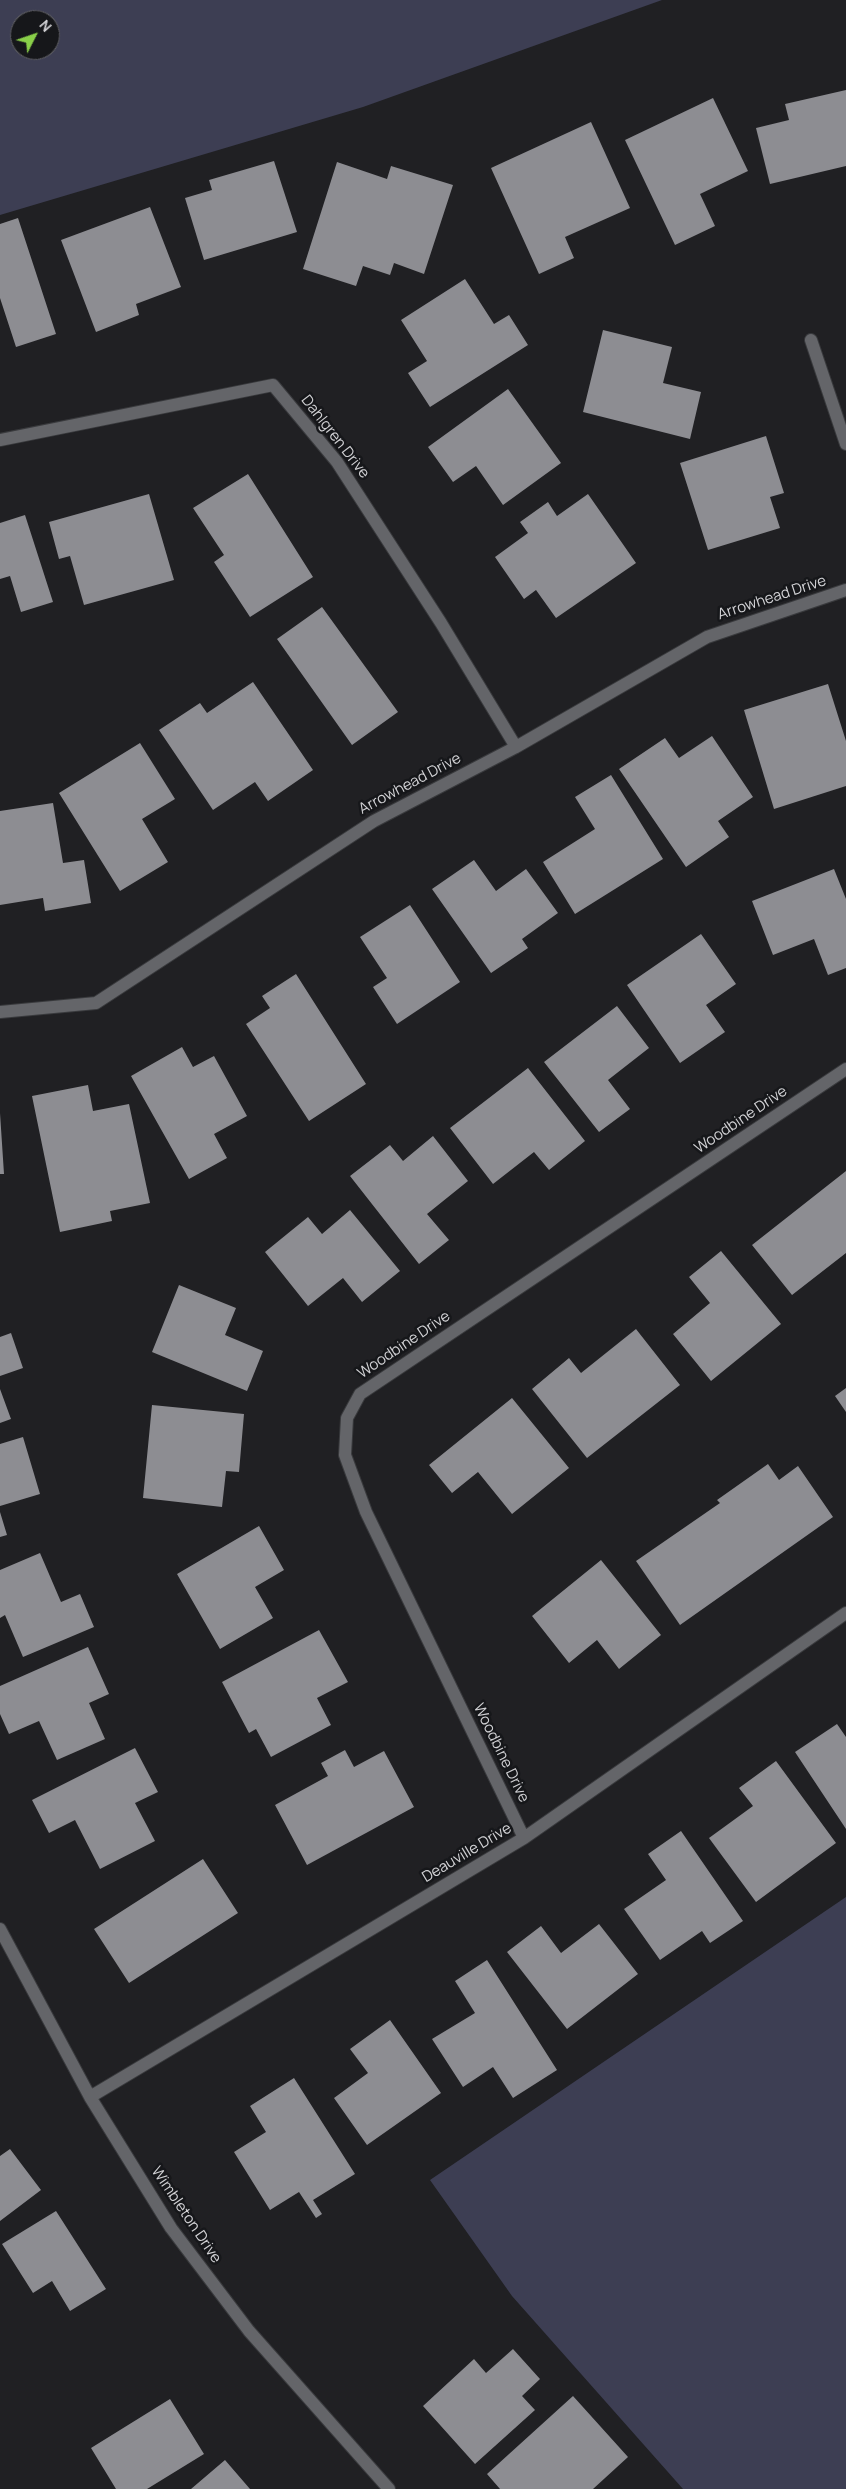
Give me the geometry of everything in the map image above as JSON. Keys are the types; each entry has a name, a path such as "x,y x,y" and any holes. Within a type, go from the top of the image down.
{"street":[{"path":"811,340 846,444"},
{"name":"Dahlgren Drive","path":"0,440 273,385 337,462 441,623 516,747"},
{"name":"Arrowhead Drive","path":"0,1012 96,1003 374,821 516,747 707,637 846,590"},
{"name":"Woodbine Drive","path":"524,1838 366,1512 345,1455 347,1418 360,1394 846,1069"},
{"name":"Deauville Drive","path":"90,2097 524,1838 846,1613"},
{"name":"Wimbleton Drive","path":"0,1929 90,2097 171,2228 249,2331 389,2489"}],"shaded area":[{"path":"0,0 662,0 363,107 0,215"},
{"path":"846,1897 846,2489 683,2489 512,2296 430,2180"}],"building":[{"path":"846,90 846,166 770,184 756,128 789,120 785,104"},
{"path":"713,98 748,171 700,194 715,226 675,245 625,140"},
{"path":"591,122 630,208 565,237 574,258 539,274 491,168"},
{"path":"274,161 297,232 204,260 185,198 212,190 209,180"},
{"path":"337,162 387,179 391,166 453,185 424,274 394,263 390,275 363,266 356,286 303,269"},
{"path":"150,207 181,287 136,304 139,315 96,332 61,240"},
{"path":"18,218 56,334 16,347 0,298 0,224"},
{"path":"465,279 494,324 509,315 528,345 430,407 408,373 427,361 401,320"},
{"path":"603,330 672,347 663,383 701,392 690,439 583,412"},
{"path":"508,389 561,463 503,505 476,466 453,482 428,447"},
{"path":"766,436 784,493 770,497 780,528 708,550 680,463"},
{"path":"248,474 313,577 250,617 214,562 224,555 193,508"},
{"path":"149,494 174,580 84,605 70,556 59,559 49,522"},
{"path":"588,494 636,563 556,618 536,590 524,599 495,557 528,533 520,522 548,502 557,516"},
{"path":"25,515 53,602 21,612 10,576 0,579 0,523"},
{"path":"322,607 398,712 352,745 277,639"},
{"path":"253,682 313,770 268,801 255,782 213,810 159,730 200,703 207,713"},
{"path":"828,684 846,741 846,786 774,809 744,710"},
{"path":"712,736 753,797 718,821 729,837 686,867 619,769 665,738 679,758"},
{"path":"140,743 175,799 142,819 168,862 120,891 59,793"},
{"path":"611,775 663,859 575,914 543,862 595,829 575,797"},
{"path":"53,803 63,863 84,860 91,903 45,911 43,898 0,905 0,811"},
{"path":"474,860 496,891 526,869 558,913 522,939 528,948 491,973 432,889"},
{"path":"834,869 846,899 846,968 828,975 814,939 773,955 752,901"},
{"path":"410,905 460,982 397,1024 373,987 387,978 360,937"},
{"path":"701,934 736,984 706,1005 725,1032 680,1063 627,985"},
{"path":"296,974 366,1084 309,1121 246,1024 270,1008 262,996"},
{"path":"617,1006 649,1048 608,1080 630,1109 599,1132 544,1062"},
{"path":"182,1047 193,1067 214,1056 247,1116 214,1134 227,1158 189,1179 131,1076"},
{"path":"528,1068 585,1141 549,1170 534,1152 493,1184 450,1128"},
{"path":"88,1085 93,1111 129,1104 150,1203 110,1211 112,1221 60,1232 32,1096"},
{"path":"0,1113 4,1174 0,1174"},
{"path":"433,1136 468,1181 427,1214 449,1240 419,1264 350,1176 390,1145 403,1161"},
{"path":"846,1171 846,1253 792,1295 752,1245"},
{"path":"350,1210 400,1271 362,1302 343,1278 308,1306 265,1252 308,1217 322,1234"},
{"path":"721,1251 781,1324 711,1381 673,1334 710,1303 689,1277"},
{"path":"179,1285 236,1308 225,1335 263,1351 247,1391 152,1352"},
{"path":"636,1329 680,1385 587,1458 532,1389 569,1358 581,1373"},
{"path":"11,1333 23,1368 0,1376 0,1337"},
{"path":"846,1388 846,1412 835,1396"},
{"path":"0,1389 11,1419 0,1423"},
{"path":"512,1398 569,1468 512,1514 478,1472 452,1493 429,1465"},
{"path":"152,1405 244,1414 239,1472 226,1471 222,1507 143,1498"},
{"path":"23,1437 40,1494 0,1506 0,1444"},
{"path":"768,1464 779,1480 798,1466 833,1517 680,1625 636,1561 720,1503 717,1500"},
{"path":"0,1512 7,1535 0,1537"},
{"path":"259,1526 284,1570 255,1587 273,1618 220,1649 177,1574"},
{"path":"40,1553 61,1602 80,1594 94,1627 23,1657 5,1615 0,1618 0,1570"},
{"path":"601,1560 661,1635 619,1669 597,1640 569,1663 532,1616"},
{"path":"319,1630 348,1682 317,1698 331,1725 271,1757 256,1729 249,1733 222,1682"},
{"path":"88,1647 109,1694 89,1703 105,1739 57,1760 39,1721 9,1734 0,1714 0,1686"},
{"path":"837,1724 846,1737 846,1829 795,1752"},
{"path":"135,1748 158,1792 135,1803 155,1841 100,1869 75,1820 49,1833 32,1800"},
{"path":"345,1750 354,1767 384,1751 414,1807 307,1865 275,1805 328,1776 321,1763"},
{"path":"776,1761 836,1843 756,1902 709,1838 753,1806 739,1788"},
{"path":"681,1831 743,1921 710,1943 702,1931 660,1960 624,1909 666,1880 648,1854"},
{"path":"203,1859 238,1913 129,1983 94,1929"},
{"path":"599,1924 638,1974 567,2029 507,1952 541,1926 561,1953"},
{"path":"487,1960 557,2070 513,2098 493,2067 463,2087 432,2039 475,2013 455,1981"},
{"path":"390,2020 441,2093 367,2145 334,2098 368,2073 350,2049"},
{"path":"294,2078 355,2174 313,2200 322,2214 316,2218 299,2192 270,2210 234,2152 266,2132 250,2106"},
{"path":"10,2149 41,2190 0,2221 0,2156"},
{"path":"56,2211 106,2289 70,2311 52,2281 33,2293 2,2244"},
{"path":"513,2349 540,2379 522,2396 535,2410 475,2464 423,2406 474,2359 486,2373"},
{"path":"573,2396 628,2457 593,2489 500,2489 487,2474"},
{"path":"170,2399 204,2454 147,2489 116,2489 91,2448"},
{"path":"225,2460 250,2489 191,2489"}]}
